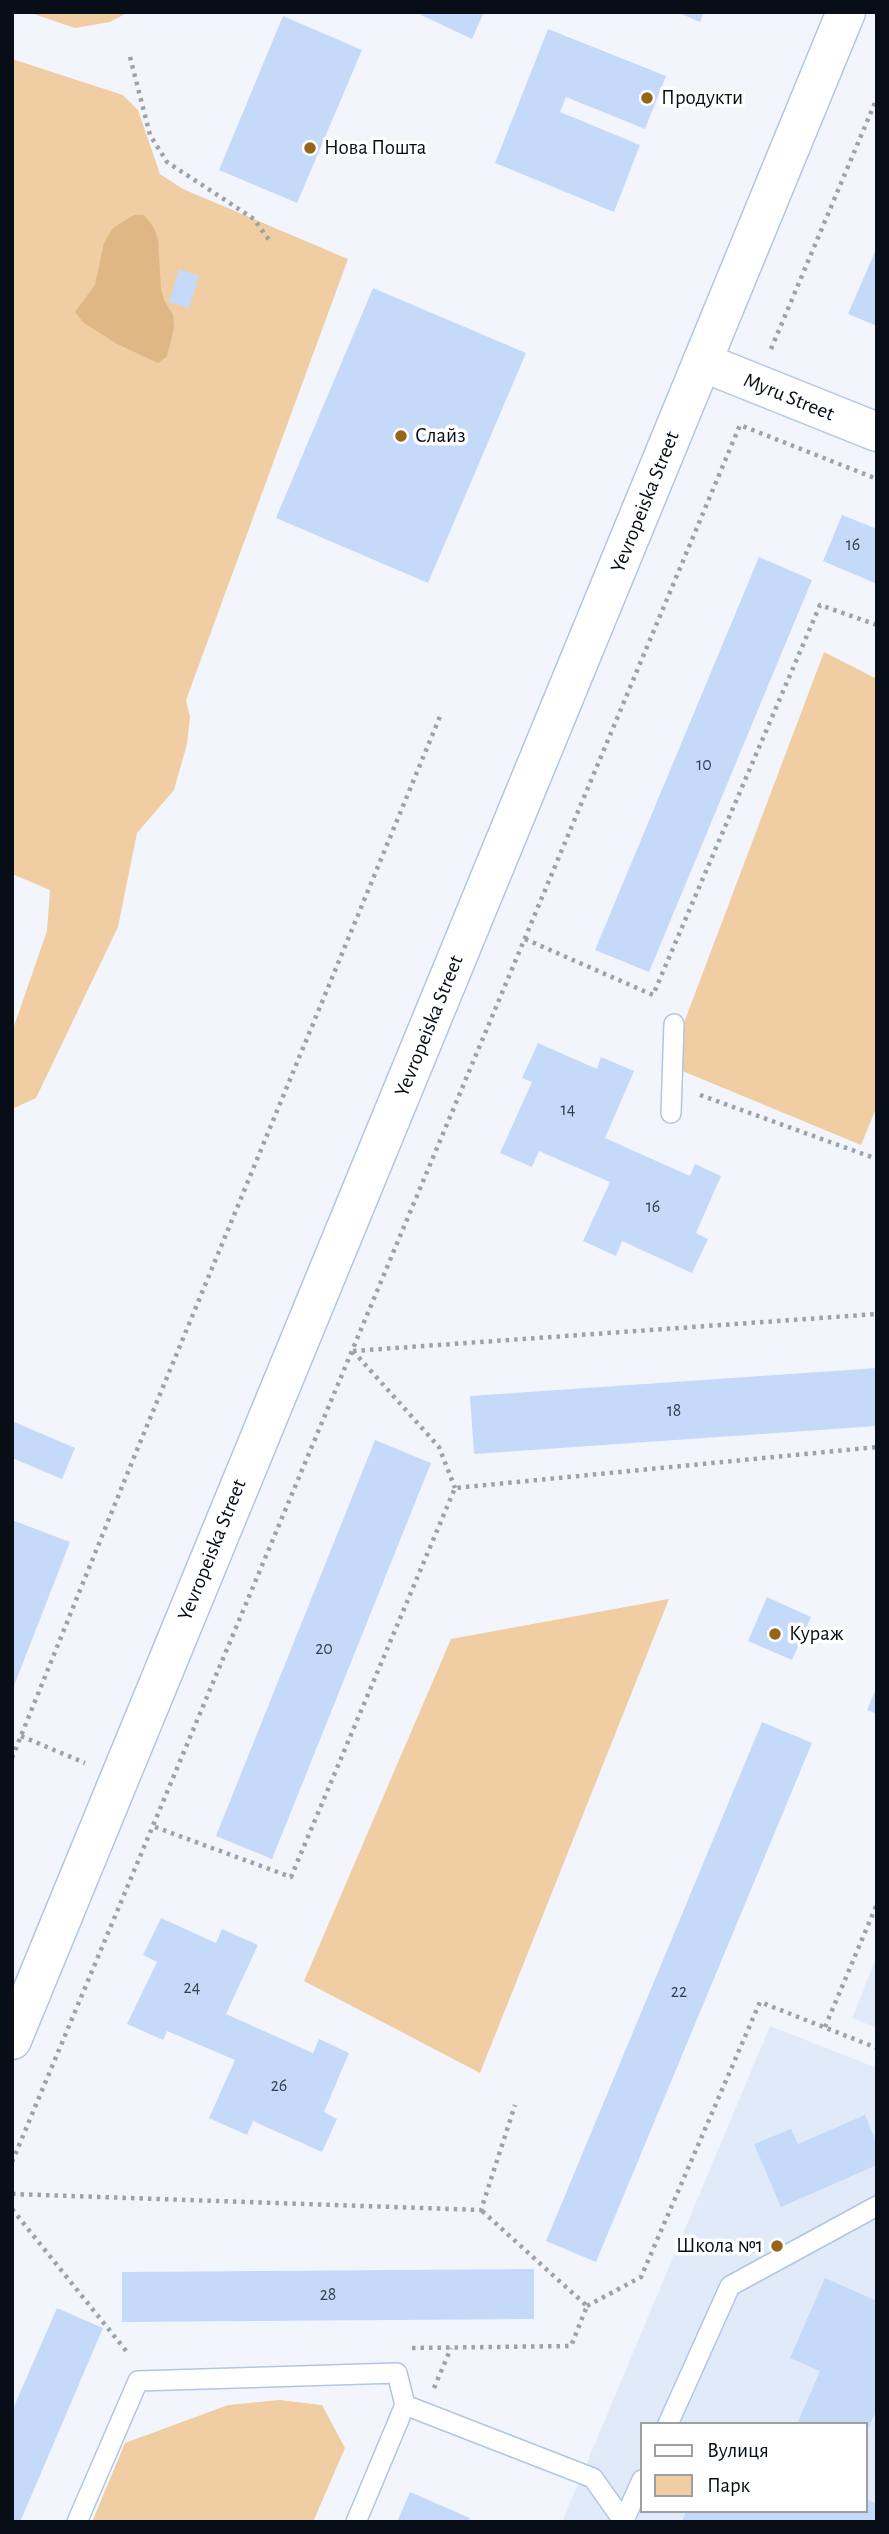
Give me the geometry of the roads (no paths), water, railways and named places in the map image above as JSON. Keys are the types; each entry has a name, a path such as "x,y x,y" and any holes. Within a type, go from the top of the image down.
{"street":[{"name":"Yevropeiska Street","path":"12,2040 846,12"},
{"name":"Myru Street","path":"702,362 877,432"}],"lane":[{"path":"671,1113 674,1024"},
{"path":"669,2422 730,2286 877,2207"},
{"path":"78,2522 138,2381 397,2373 405,2405 356,2522"},
{"path":"405,2405 593,2478 624,2521"},
{"path":"624,2521 640,2485"}],"place":[{"name":"Продукти","path":"647,98"},
{"name":"Нова Пошта","path":"310,148"},
{"name":"Слайз","path":"401,436"},
{"name":"Кураж","path":"775,1634"},
{"name":"Школа №1","path":"777,2246"}]}
